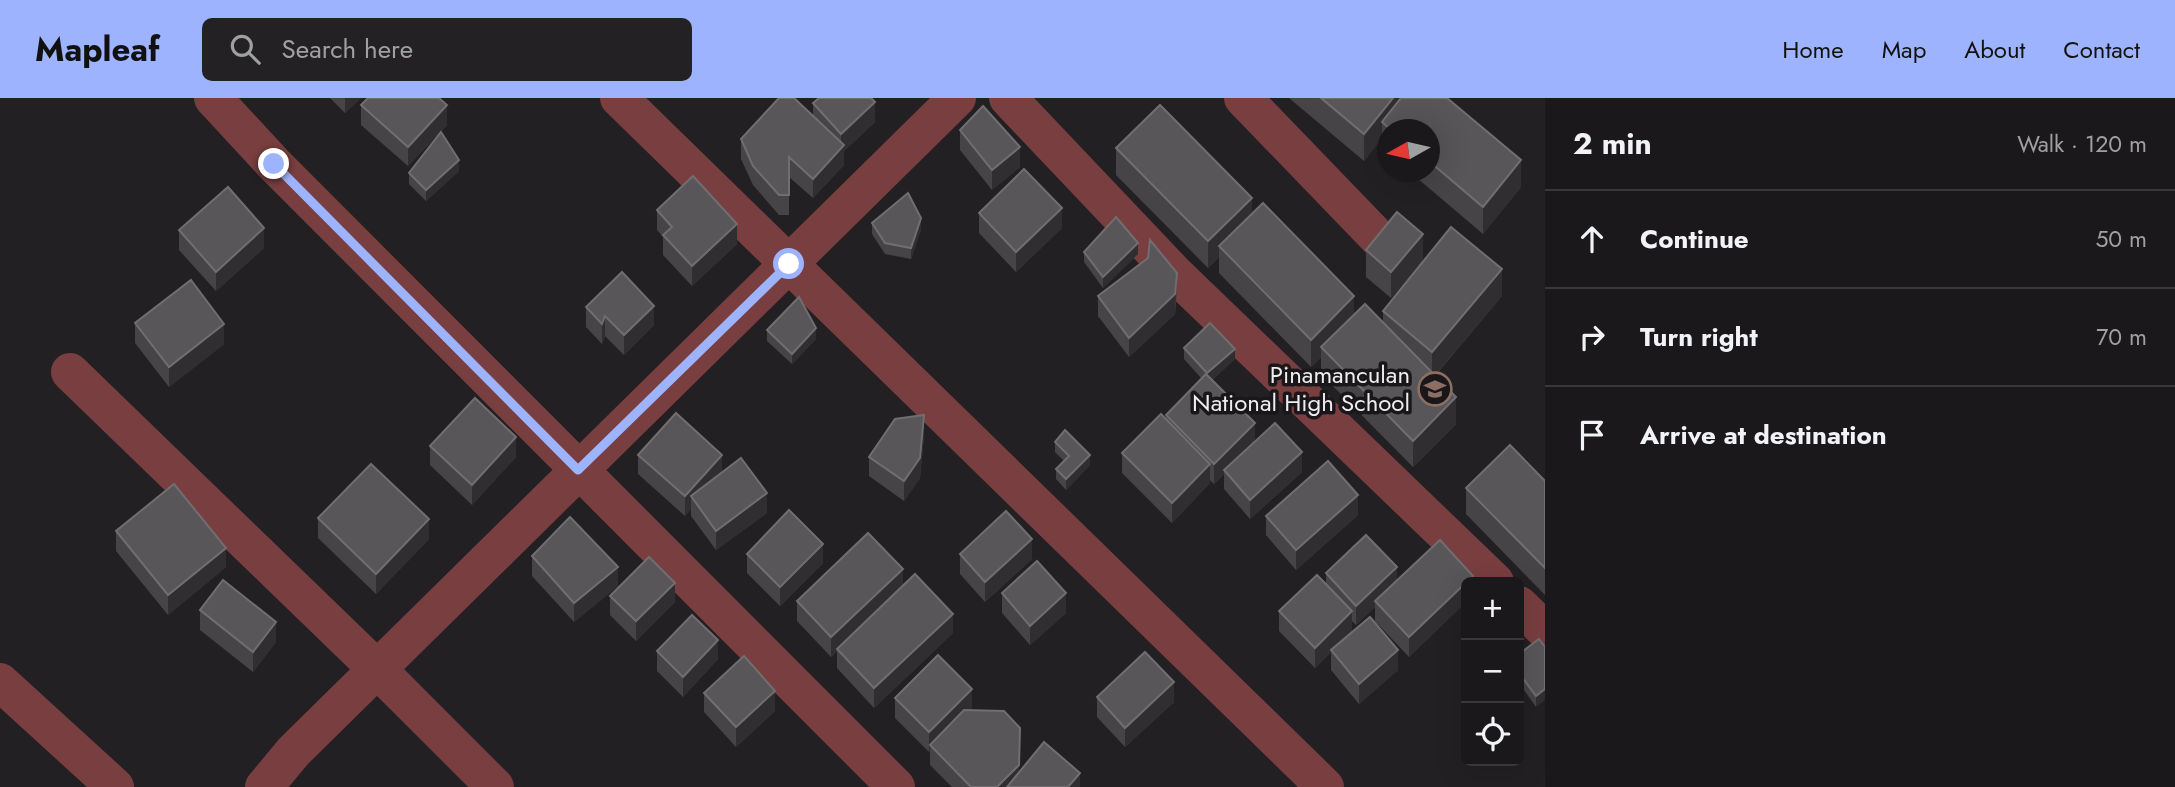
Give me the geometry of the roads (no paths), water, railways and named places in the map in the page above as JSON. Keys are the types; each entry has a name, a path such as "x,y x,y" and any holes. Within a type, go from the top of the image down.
{"street":[{"path":"213,98 274,164 896,787"},
{"path":"620,98 1325,787"},
{"path":"264,787 295,751 957,98"},
{"path":"1007,98 1175,274 1490,577"},
{"path":"1243,98 1382,242"},
{"path":"69,372 379,670 495,787"},
{"path":"1524,610 1545,630"},
{"path":"0,682 114,787"}],"place":[{"name":"Pinamanculan National High School","path":"1435,389"}]}
